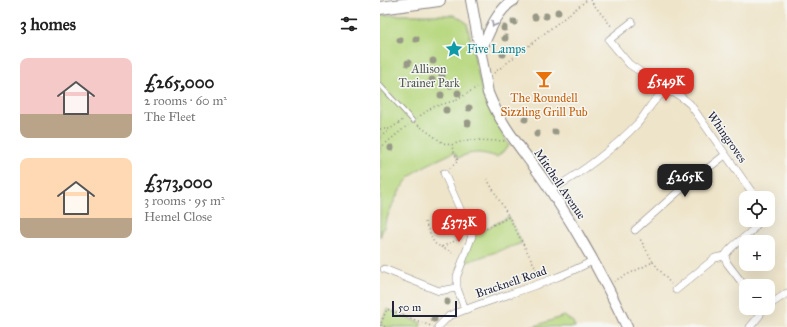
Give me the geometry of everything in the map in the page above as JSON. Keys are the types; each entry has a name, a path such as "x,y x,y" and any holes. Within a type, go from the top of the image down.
{"main road":[{"path":"380,8 440,0"}],"street":[{"name":"Mitchell Avenue","path":"471,0 488,93 494,107 505,128 551,190 594,260 627,327"},
{"path":"480,52 500,12 514,0"},
{"path":"551,190 572,178 608,152 639,122 655,98 663,93 657,83 628,64 609,40 632,22"},
{"name":"Whingroves","path":"663,93 676,93 690,104 751,191"},
{"path":"635,230 679,191 726,155"},
{"path":"444,173 472,235 457,276 457,288 465,309"},
{"path":"739,279 727,263 725,256 728,250 756,227"},
{"path":"676,290 715,258 725,256"},
{"name":"Bracknell Road","path":"438,327 449,316 465,309 573,271 594,260"},
{"path":"384,269 439,291 457,288"},
{"path":"775,301 787,293"},
{"path":"750,327 760,315"}],"lane":[{"path":"380,85 409,117 414,120"}],"path":[{"path":"514,141 467,140 452,146 443,143 414,120 434,107 457,100 486,80 587,0"},
{"path":"590,0 617,33"},
{"path":"380,137 409,117"},
{"path":"380,148 407,126"},
{"path":"380,129 390,129"},
{"path":"444,173 458,161 452,146"},
{"path":"487,179 543,282"},
{"path":"441,247 472,235 509,217"},
{"path":"425,222 434,243 464,258"},
{"path":"635,230 653,262 676,290"},
{"path":"606,285 653,262"},
{"path":"385,327 380,325 387,309 432,327"},
{"path":"380,315 384,316"}],"green space":[{"name":"Allison Trainer Park","path":"380,15 455,15 467,23 483,96 509,146 497,157 477,153 468,154 458,158 454,152 418,170 404,184 394,200 380,237"},
{"path":"509,217 522,243 461,264 472,236"},
{"path":"387,309 421,323 420,327 385,327 380,325"},
{"path":"564,316 573,322 575,327 532,327"}],"place":[{"name":"Five Lamps","path":"454,49"},
{"name":"The Roundell Sizzling Grill Pub","path":"544,79"}]}
